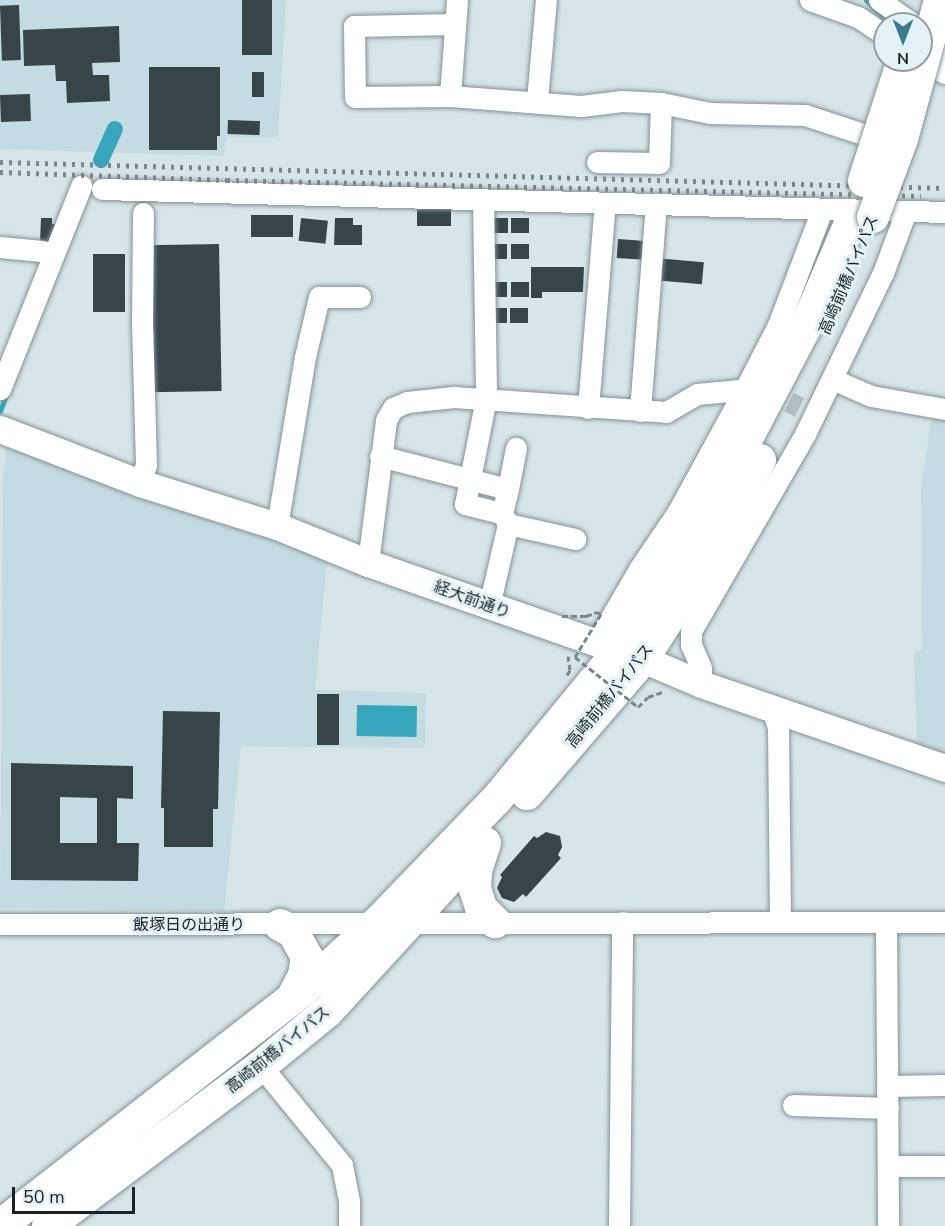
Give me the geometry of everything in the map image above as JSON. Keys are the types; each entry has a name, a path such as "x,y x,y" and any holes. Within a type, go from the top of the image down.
{"highway":[{"name":"高崎前橋バイパス","path":"48,1226 261,1066 328,1011 486,839 620,651 731,469 902,139 940,0"},
{"name":"高崎前橋バイパス","path":"863,217 900,72"},
{"name":"高崎前橋バイパス","path":"0,1226 292,998 378,922 496,800 620,651"},
{"path":"486,839 476,871 475,889 481,908 495,922"},
{"path":"280,925 293,932 307,957 304,975 292,998"}],"main road":[{"name":"経大前通り","path":"0,429 140,483 277,526 368,563 620,651 701,684 945,768"}],"street":[{"path":"450,96 457,0"},
{"path":"537,100 546,0"},
{"path":"810,0 858,16 873,27"},
{"path":"879,0 896,12"},
{"path":"455,24 354,26 355,97 450,96 537,100 581,106 622,101 661,103 710,113 805,115 906,147 911,146 915,138 939,54"},
{"path":"597,162 659,163 661,103"},
{"path":"0,389 52,255 91,187 605,204 945,212"},
{"path":"483,199 486,398 465,504 575,539"},
{"path":"588,408 605,204"},
{"path":"639,411 656,205"},
{"path":"620,651 633,577 676,513 753,388 822,210"},
{"path":"701,684 701,668 691,645 691,632 770,498 807,410 832,379 883,273 906,211"},
{"path":"140,483 146,465 142,325 143,213"},
{"path":"0,247 42,250 52,255"},
{"path":"277,526 304,357 319,297 360,297"},
{"path":"832,379 871,396 945,409"},
{"path":"368,563 380,456 386,420 393,408 407,402 454,397 666,412 697,394 753,388"},
{"path":"489,606 516,448"},
{"path":"380,456 508,489"},
{"path":"772,709 778,727 780,922"},
{"path":"619,1226 622,921"},
{"path":"886,922 888,1226"},
{"name":"飯塚日の出通り","path":"0,924 945,922"},
{"path":"261,1066 342,1165 348,1190 349,1226"},
{"path":"888,1086 945,1085"},
{"path":"793,1105 888,1108"},
{"path":"888,1166 945,1166"}],"path":[{"path":"562,616 586,616 597,612 602,614 575,657 638,707 648,697 665,691"},
{"path":"567,675 570,670 568,654"}],"shaded area":[{"path":"0,0 286,0 278,137 226,137 224,156 0,149"},
{"path":"932,413 945,415 945,756 917,747 914,652 922,650 921,489"},
{"path":"7,446 327,560 315,690 426,693 425,748 241,746 224,911 0,908 3,476"}],"water":[{"path":"357,705 417,706 416,737 356,736"}],"building":[{"path":"242,0 272,0 272,55 242,55"},
{"path":"19,5 21,60 2,61 0,6"},
{"path":"119,26 120,62 92,63 93,75 109,75 110,101 67,103 66,81 56,81 55,65 24,66 23,30"},
{"path":"149,67 220,67 220,136 217,136 217,150 149,150"},
{"path":"252,72 264,72 264,97 252,97"},
{"path":"30,94 31,121 1,122 0,95"},
{"path":"228,120 260,121 259,135 228,134"},
{"path":"417,206 451,206 451,226 417,226"},
{"path":"251,215 293,215 293,237 251,237"},
{"path":"41,218 52,218 52,224 58,224 53,242 40,242"},
{"path":"301,218 328,221 325,244 299,241"},
{"path":"335,218 353,218 353,225 362,225 362,245 334,245"},
{"path":"490,218 508,218 508,233 490,233"},
{"path":"511,218 529,218 529,233 511,233"},
{"path":"618,239 645,241 644,260 617,258"},
{"path":"219,244 222,391 150,392 147,245"},
{"path":"489,244 507,244 507,259 489,259"},
{"path":"511,244 529,244 529,259 511,259"},
{"path":"93,254 125,254 125,312 93,312"},
{"path":"655,258 704,262 702,284 653,280"},
{"path":"531,267 584,267 583,292 542,292 542,298 531,298"},
{"path":"489,282 507,282 507,297 489,297"},
{"path":"511,282 529,282 529,297 511,297"},
{"path":"489,308 507,308 507,323 489,323"},
{"path":"510,308 528,308 528,323 510,323"},
{"path":"317,694 339,694 339,745 317,745"},
{"path":"163,711 220,712 218,809 213,809 213,847 164,847 164,808 161,808"},
{"path":"11,763 133,766 133,799 117,798 117,843 139,843 138,881 11,880","holes":["60,797 97,798 97,843 60,843"]},
{"path":"546,832 560,836 562,847 558,855 561,858 526,897 523,894 514,902 502,898 497,888 502,877 500,875 534,836 537,838"}],"waterway":[{"path":"866,0 878,12"},
{"path":"101,160 115,129"},
{"path":"0,411 7,393"}],"tunnel":[{"path":"761,388 800,407"}],"railway":[{"path":"0,162 945,188"},
{"path":"0,172 227,180 921,196"}]}
